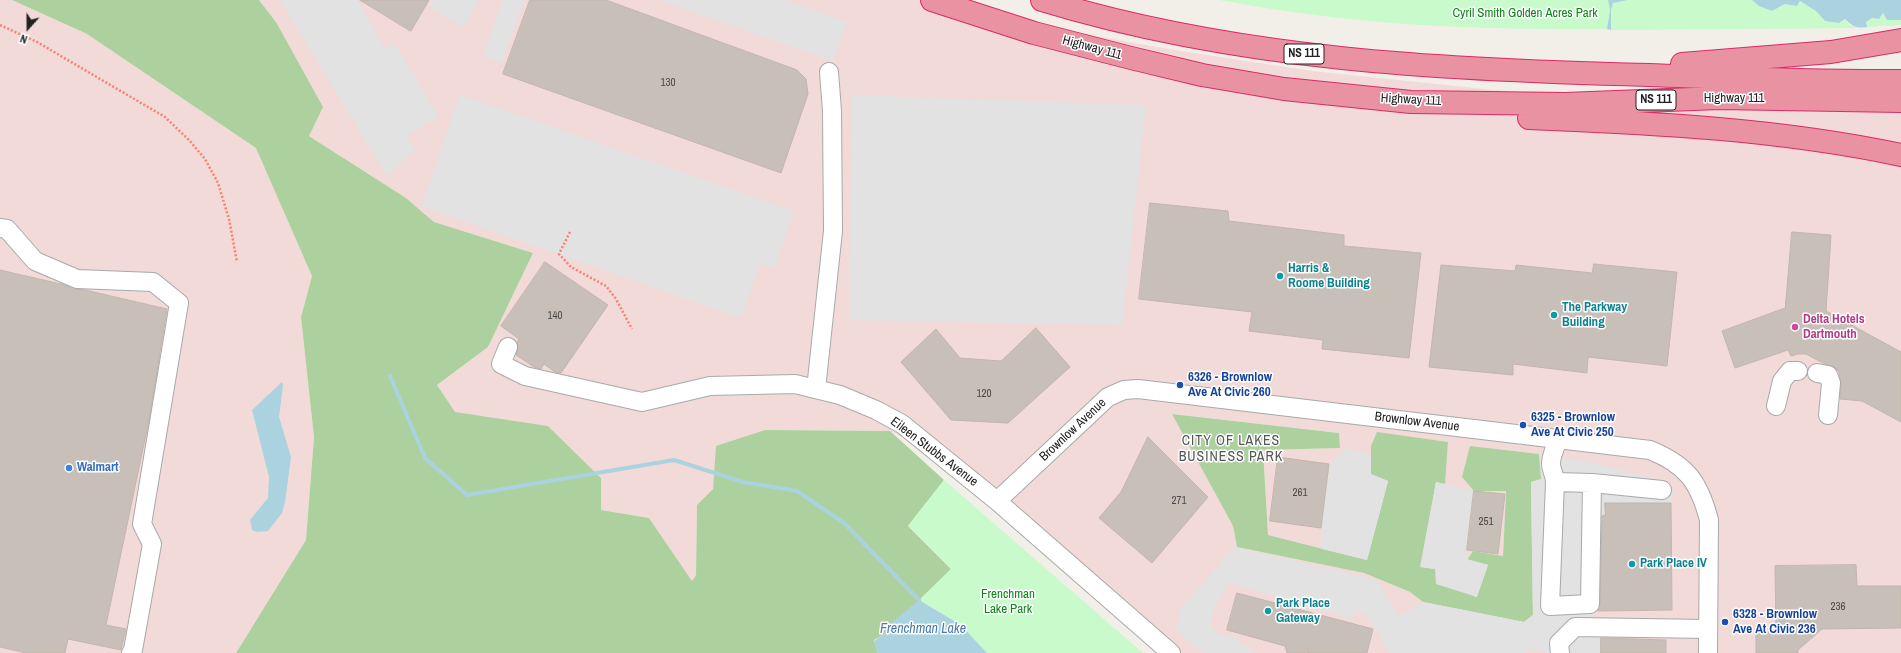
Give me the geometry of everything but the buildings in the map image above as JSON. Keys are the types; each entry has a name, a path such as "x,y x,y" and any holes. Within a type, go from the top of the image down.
{"highway":[{"name":"Highway 111","path":"932,0 1034,33 1131,58 1202,75 1284,89 1411,102 1565,104 1719,98 1901,101"},
{"name":"Highway 111","path":"1042,0 1108,19 1193,37 1266,49 1367,61 1461,68 1571,73 1901,81"},
{"path":"1571,73 1831,52 1901,40"},
{"path":"1411,102 1513,117 1668,124 1877,150 1901,155"}],"street":[{"path":"816,389 833,231 832,111 829,72"},
{"path":"0,228 7,229 35,261 77,279 153,282 179,303 142,524 152,544 132,650 130,653"},
{"name":"Eileen Stubbs Avenue","path":"508,347 501,364 525,376 642,402 710,386 795,384 840,395 876,410 902,424 997,501 1171,653"},
{"path":"1776,406 1782,381 1790,371 1798,371"},
{"path":"1817,373 1828,375 1832,383 1828,415"},
{"name":"Brownlow Avenue","path":"997,501 1108,397 1124,390 1138,388 1557,444 1650,450 1681,466 1697,487 1709,520 1708,653"},
{"path":"1557,444 1552,452 1551,466 1555,478 1550,606 1590,604 1592,483"},
{"path":"1555,478 1662,490"},
{"path":"1560,653 1559,643 1575,627 1708,629"}],"path":[{"path":"0,24 44,46 165,117 189,140 204,159 218,183 229,219 237,262"},
{"path":"570,232 559,254 571,267 606,286 616,299 632,329"}],"shaded area":[{"path":"0,0 12,0 87,34 257,148 312,276 301,317 314,437 306,540 236,653 0,653"},
{"path":"259,0 960,0 1008,20 1168,49 1312,71 1572,98 1901,95 1901,653 1179,653 963,467 890,431 765,430 717,446 713,489 697,505 696,575 692,581 649,518 601,510 601,478 548,426 455,413 437,385 488,347 533,253 434,222 406,198 309,136 276,22","holes":["1173,414 1339,433 1340,448 1263,450 1268,535 1367,560 1388,481 1448,442 1444,484 1436,482 1420,567 1436,584 1467,560 1473,551 1503,556 1506,491 1474,491 1531,482 1533,615 1524,622 1423,602 1410,592 1364,573 1237,547 1233,526"]},
{"path":"280,0 358,0 385,49 394,43 439,117 406,136 416,152 405,158 387,176"},
{"path":"433,0 479,0 463,27 429,7"},
{"path":"503,0 524,0 502,63 483,56"},
{"path":"658,0 785,0 847,22 833,61"},
{"path":"460,95 794,211 774,269 760,264 741,318 421,206"},
{"path":"852,95 1146,105 1122,325 849,320"},
{"path":"1347,448 1371,455 1371,474 1388,481 1367,560 1322,549 1321,528 1329,464"},
{"path":"1539,454 1593,463 1655,479 1673,494 1671,503 1605,503 1605,515 1593,519 1593,611 1601,638 1601,653 1547,653 1546,651 1526,649 1526,653 1390,653 1366,614 1356,610 1354,619 1230,583 1214,607 1210,625 1220,635 1235,637 1256,653 1203,653 1177,631 1180,609 1234,547 1377,580 1399,616 1423,602 1524,622 1533,615 1531,482 1541,479"},
{"path":"1436,482 1474,491 1467,559 1488,565 1477,597 1436,584 1435,569 1420,567"}],"green space":[{"path":"12,0 259,0 276,22 323,107 309,136 406,198 434,222 533,253 488,347 437,385 455,412 548,426 601,478 601,510 649,518 692,581 696,575 697,505 713,489 716,446 765,430 890,431 944,480 908,526 951,569 923,598 887,627 887,633 874,640 878,653 236,653 306,540 314,437 301,317 312,276 256,148 87,34"},
{"name":"Cyril Smith Golden Acres Park","path":"1219,0 1608,0 1610,10 1607,29 1491,28 1421,25 1345,18 1294,12"},
{"name":"Cyril Smith Golden Acres Park","path":"1628,0 1752,0 1764,7 1773,9 1781,7 1785,4 1797,6 1800,1 1816,11 1824,20 1840,23 1845,19 1849,25 1857,28 1611,30 1611,10 1613,3"},
{"path":"1882,13 1887,20 1901,20 1901,25 1867,27 1866,22 1872,18 1879,19"},
{"path":"1172,414 1339,433 1340,448 1263,450 1268,535 1367,560 1388,481 1371,474 1371,446 1377,432 1448,442 1445,484 1436,482 1421,567 1435,569 1476,597 1488,565 1467,560 1473,551 1503,556 1506,491 1474,491 1462,477 1470,446 1539,454 1542,479 1531,482 1533,615 1524,622 1423,602 1410,592 1364,573 1237,547 1233,526"},
{"name":"Frenchman Lake Park","path":"944,480 1143,653 987,653 961,625 919,600 951,569 908,526"}],"water":[{"path":"1608,0 1628,0 1613,3 1611,10 1611,30 1607,29 1610,10"},
{"path":"1752,0 1901,0 1901,20 1887,20 1883,13 1879,19 1872,18 1866,22 1867,27 1860,28 1852,25 1845,19 1839,23 1825,21 1816,11 1800,1 1797,6 1785,4 1772,11 1759,6"},
{"path":"282,382 283,386 279,417 291,457 285,502 282,513 268,531 257,532 252,530 250,520 268,498 269,477 252,410"},
{"name":"Frenchman Lake","path":"919,600 961,625 987,653 878,653 874,641 886,633 887,627"}],"waterway":[{"path":"390,376 425,458 467,495 674,460 743,482 797,491 844,523 919,600"}],"place":[{"name":"Harris & Roome Building","path":"1280,276"},
{"name":"The Parkway Building","path":"1554,315"},
{"name":"Delta Hotels Dartmouth","path":"1795,327"},
{"name":"6326 - Brownlow Ave At Civic 260","path":"1180,385"},
{"name":"6325 - Brownlow Ave At Civic 250","path":"1523,425"},
{"name":"Walmart","path":"69,468"},
{"name":"Park Place IV","path":"1632,564"},
{"name":"Park Place Gateway","path":"1268,611"},
{"name":"6328 - Brownlow Ave At Civic 236","path":"1725,622"}],"district":[{"name":"CITY OF LAKES BUSINESS PARK","path":"1231,450"}]}
